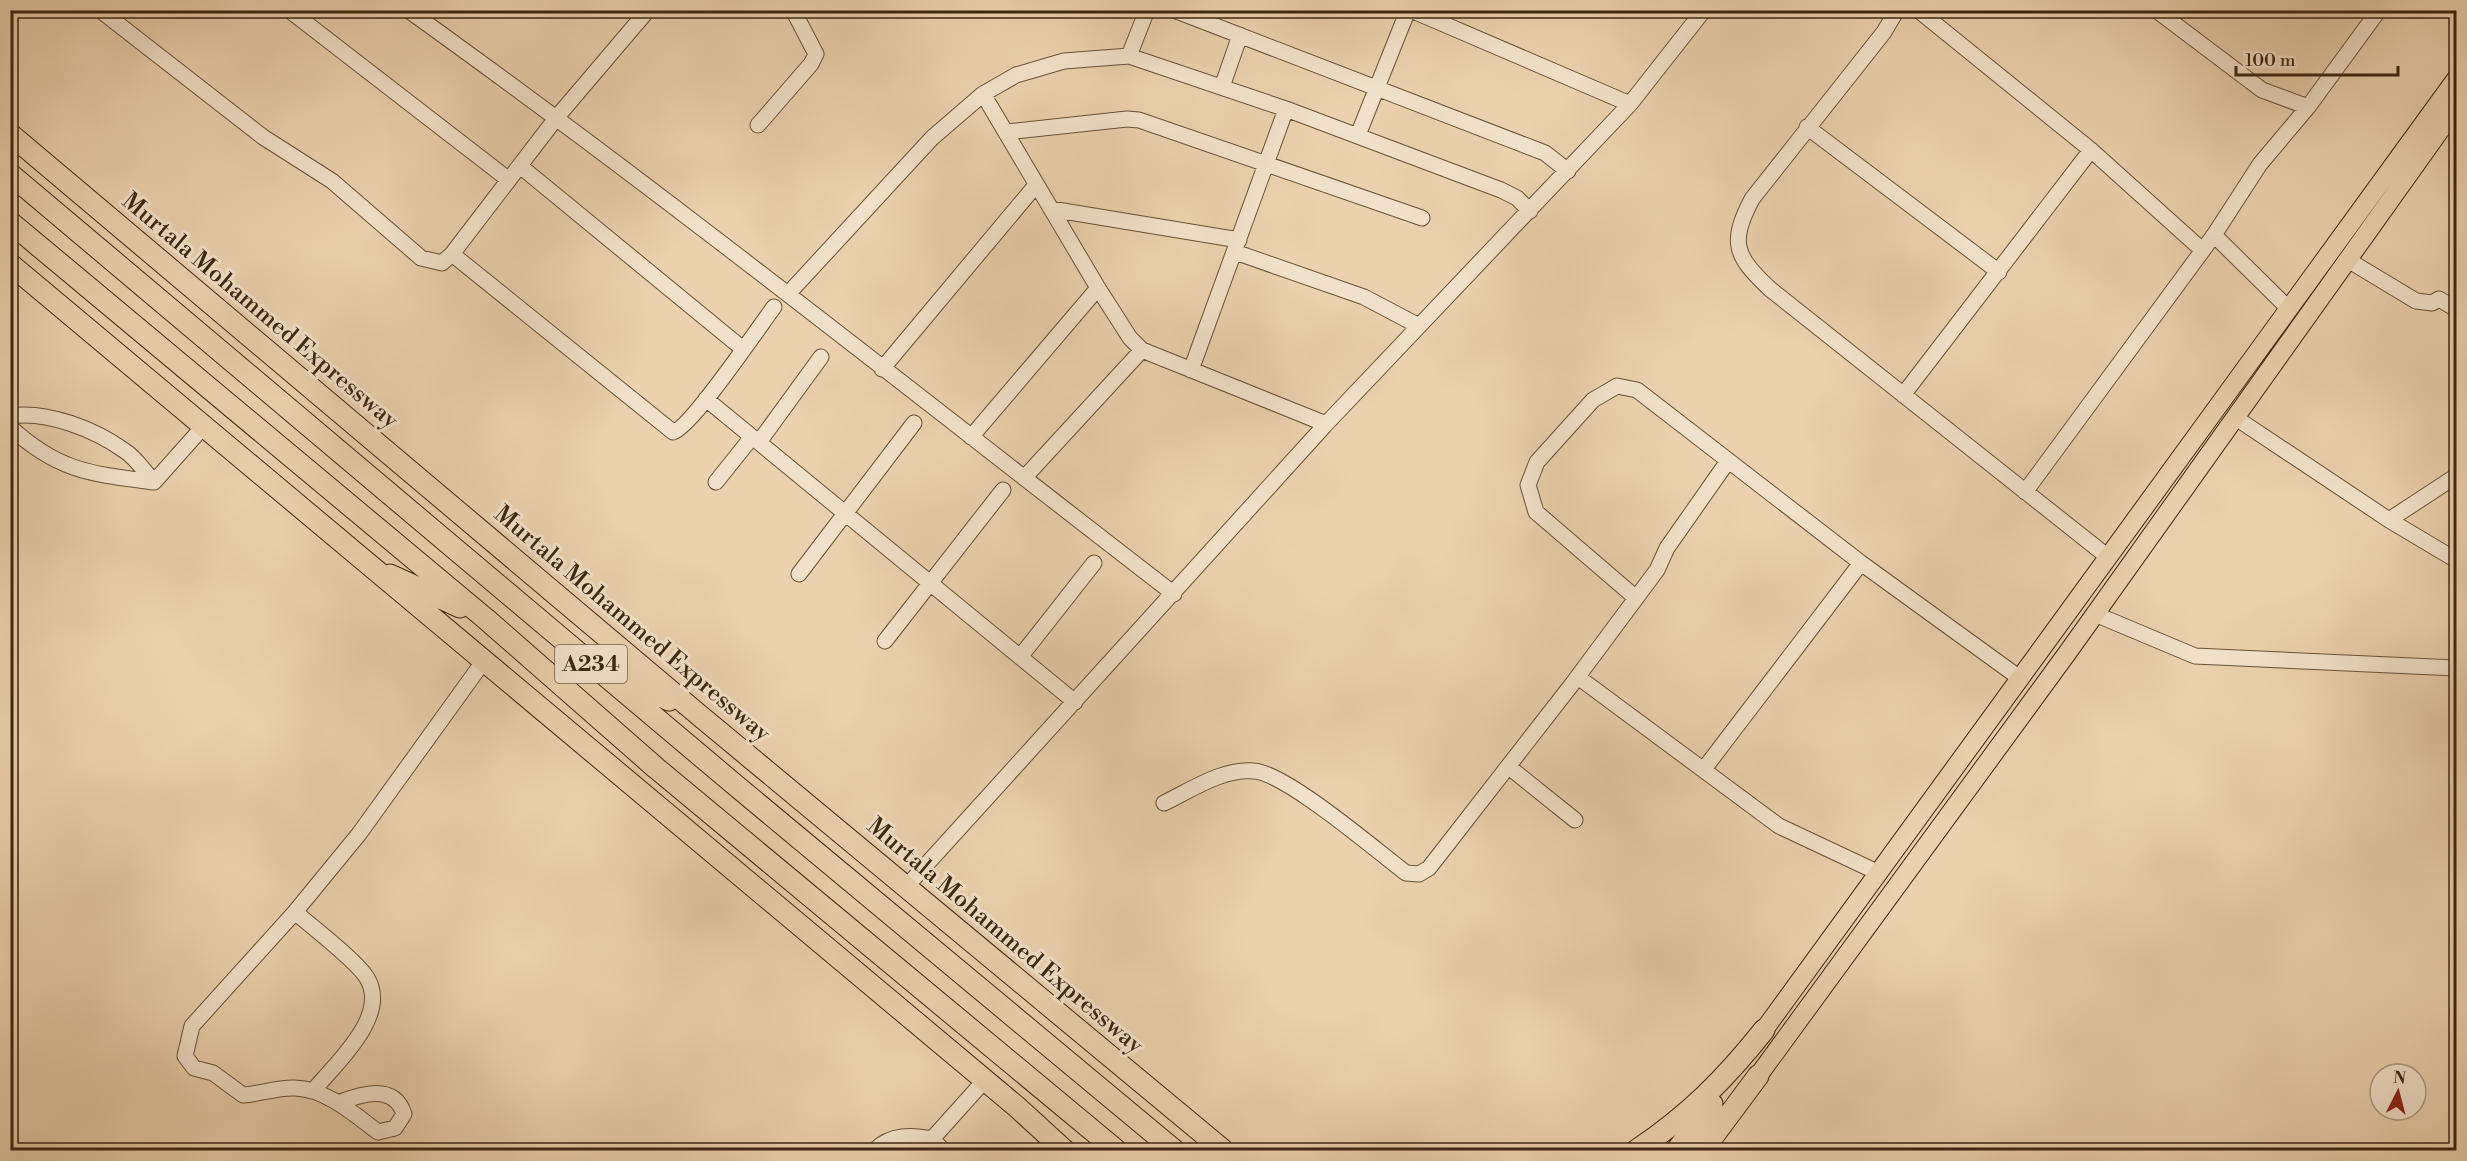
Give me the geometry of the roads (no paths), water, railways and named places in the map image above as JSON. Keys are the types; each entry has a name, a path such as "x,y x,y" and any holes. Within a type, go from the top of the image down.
{"highway":[{"name":"Murtala Mohammed Expressway","path":"10,132 699,715 1223,1150"},
{"name":"A234","path":"10,174 1174,1150"},
{"name":"A234","path":"10,222 486,619 656,768 1116,1150"},
{"path":"10,264 985,1080 1064,1150"},
{"path":"336,407 402,503"},
{"path":"365,563 486,619"},
{"path":"581,655 699,715"},
{"path":"656,768 720,860"},
{"path":"1637,1150 1698,1105 1726,1077 1764,1030"},
{"path":"1677,1150 1764,1030"},
{"path":"1703,1150 1758,1076"},
{"path":"1717,1150 1758,1076"},
{"path":"1017,1107 1056,1150"},
{"path":"1192,1124 1234,1150"}],"main road":[{"path":"1764,1030 2457,79"},
{"path":"1758,1076 2095,614 2457,108"}],"street":[{"path":"100,10 254,131 332,181 422,258 442,263 452,254 557,117 648,10"},
{"path":"289,10 509,180"},
{"path":"408,10 557,117 1174,594"},
{"path":"758,125 811,64 816,54 793,10"},
{"path":"1129,56 1147,10"},
{"path":"1174,10 1545,153 1568,171"},
{"path":"1358,135 1410,10 1630,104"},
{"path":"906,887 1326,424 1630,104 1704,10"},
{"path":"1897,10 1884,32 1752,199 1743,216 1738,238 1739,253 1748,268 1770,289 2108,557"},
{"path":"1918,10 2091,150 2201,249"},
{"path":"2025,492 2201,249 2214,235 2260,164 2308,107 2379,10"},
{"path":"2161,12 2262,90 2308,107"},
{"path":"1222,87 1240,35"},
{"path":"788,294 932,138 983,94 999,82 1041,66 1064,61 1129,56 1286,109 1501,190 1517,198 1530,211"},
{"path":"983,94 1098,288 1130,338 1142,350 1326,424"},
{"path":"1191,370 1286,109"},
{"path":"1006,132 1133,119 1422,218"},
{"path":"1808,127 1999,272"},
{"path":"1903,394 2091,150"},
{"path":"520,166 744,349"},
{"path":"882,369 1036,185"},
{"path":"1052,209 1237,246 1364,297 1417,326"},
{"path":"2214,235 2289,309"},
{"path":"452,254 668,429 678,431 706,399 774,307"},
{"path":"2348,260 2416,301 2432,303 2439,299 2457,309"},
{"path":"971,437 1098,288"},
{"path":"1024,478 1142,350"},
{"path":"716,482 755,440 821,357"},
{"path":"1636,598 1536,512 1528,485 1537,462 1593,400 1617,386 1637,390 1861,563 2020,679"},
{"path":"706,399 1075,702"},
{"path":"10,416 45,417 94,433 127,451 154,482"},
{"path":"2236,418 2389,520 2457,560"},
{"path":"799,574 914,423"},
{"path":"10,427 30,445 62,464 89,473 154,482"},
{"path":"154,482 203,427"},
{"path":"1164,803 1217,777 1253,770 1266,773 1312,802 1406,873 1419,874 1429,868 1578,677 1657,570 1667,548 1728,461"},
{"path":"2389,520 2457,476"},
{"path":"885,641 1003,490"},
{"path":"1020,657 1094,563"},
{"path":"1704,769 1861,563"},
{"path":"2095,614 2195,656 2457,668"},
{"path":"338,1103 313,1091 294,1088 243,1095 213,1073 194,1068 185,1056 192,1026 295,912 359,834 483,662"},
{"path":"1578,677 1779,826 1879,873"},
{"path":"1509,767 1575,820"},
{"path":"295,912 363,972 373,995 374,1004 366,1024 313,1091"},
{"path":"875,1150 894,1139 911,1135 938,1145 985,1080"}]}
